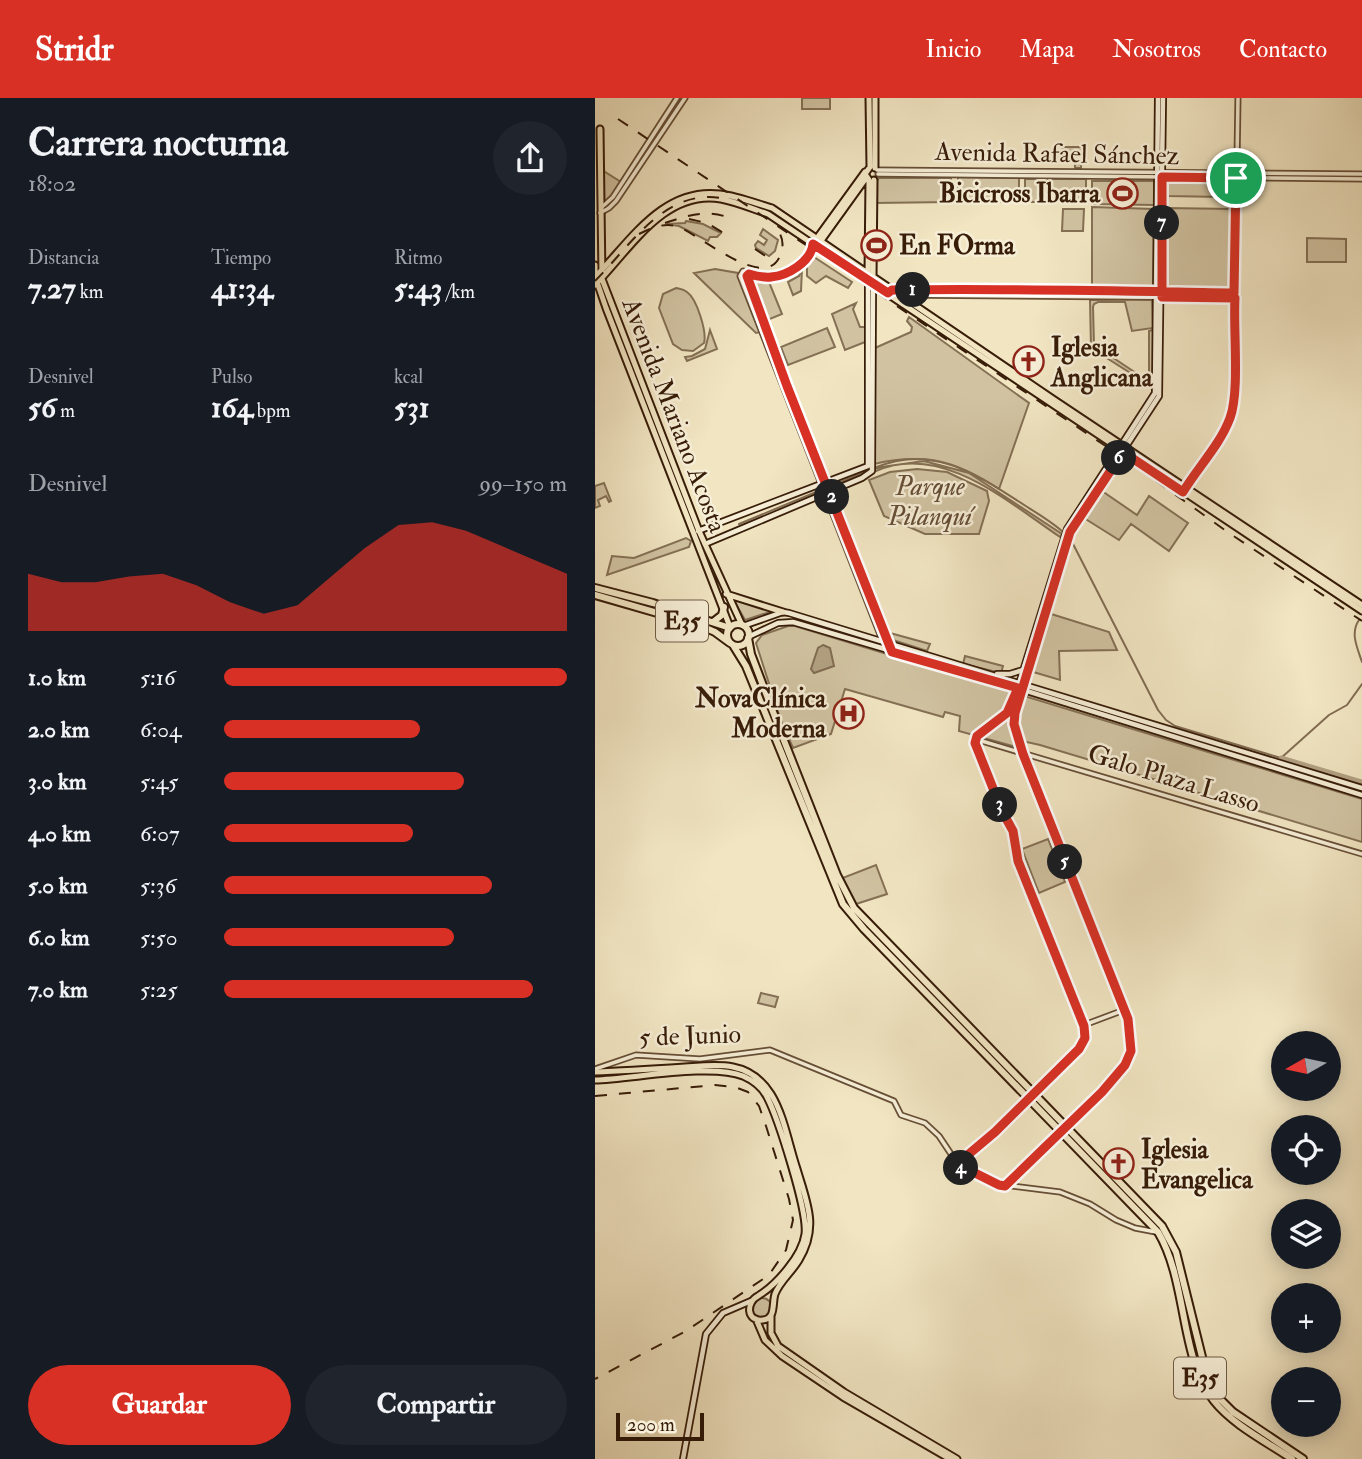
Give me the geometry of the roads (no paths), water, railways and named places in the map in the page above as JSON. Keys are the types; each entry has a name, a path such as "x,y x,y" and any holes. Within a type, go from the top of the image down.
{"highway":[{"name":"E35","path":"595,588 653,603 711,623 730,627 742,626 747,631 751,654 783,738 837,875 853,908 1031,1096 1167,1233 1176,1252 1207,1376 1217,1396 1233,1412 1303,1459"},
{"name":"E35","path":"595,595 699,625 732,644 742,645 748,638"},
{"path":"711,623 718,620 723,607"},
{"name":"E35","path":"730,627 727,634 746,666 843,904 873,938 1031,1096"},
{"name":"E35","path":"1063,1129 1159,1232 1170,1256 1195,1364 1205,1388 1219,1407 1230,1416 1292,1459"}],"main road":[{"path":"816,245 870,179 873,170 869,98"},
{"path":"697,532 869,466 870,179 873,170 875,98"},
{"path":"1158,98 1160,175"},
{"path":"1021,686 1023,669 1067,529 1160,396 1160,175 1163,98"},
{"name":"Avenida Mariano Acosta","path":"597,280 601,271 597,211 600,129"},
{"path":"816,245 873,170"},
{"path":"601,271 650,218 672,202 703,193 772,208 816,245 898,296 1362,611"},
{"path":"597,280 613,267 649,226 676,206 710,199 730,199"},
{"path":"600,254 604,259 615,256"},
{"name":"Avenida Mariano Acosta","path":"595,265 606,308 697,532"},
{"path":"606,290 613,267"},
{"name":"Avenida Mariano Acosta","path":"597,280 606,290 730,627"},
{"path":"595,302 606,308"},
{"path":"702,546 872,471 870,421"},
{"path":"1021,686 1070,532 1122,448"},
{"path":"1185,490 1362,605"},
{"path":"708,527 708,534 715,540"},
{"name":"Avenida Mariano Acosta","path":"702,546 742,626"},
{"path":"726,594 991,673 1021,686"},
{"path":"742,626 783,612"},
{"path":"748,638 778,623 793,622 892,652 1021,686 1362,795"},
{"path":"991,673 1010,674 1023,669"},
{"path":"1086,707 1362,788"},
{"path":"595,1071 725,1066 750,1073 765,1087 775,1104 788,1140 811,1228 810,1241 799,1261 781,1283 772,1303"},
{"path":"595,1080 720,1072 742,1076 761,1089 771,1105 798,1187 805,1233 793,1259 769,1287 751,1301 719,1316 706,1334 683,1459"},
{"path":"758,1296 767,1297 772,1303 771,1333 778,1346 844,1392 957,1459"},
{"path":"749,1311 751,1301"},
{"path":"732,1309 749,1311 756,1319 765,1340 782,1356 843,1397 950,1459"},
{"path":"756,1319 765,1320 771,1316"}],"street":[{"path":"597,211 613,197 677,98"},
{"path":"597,211 609,208 616,201 685,98"},
{"path":"1185,490 1221,437 1231,415 1234,388 1238,98"},
{"name":"Avenida Rafael Sánchez","path":"873,170 1362,177"},
{"path":"816,245 800,265 783,275 764,277 743,271 740,276 886,643 892,652"},
{"path":"749,274 747,279 823,482"},
{"path":"890,292 1235,295"},
{"path":"898,296 1159,294"},
{"path":"886,643 886,650"},
{"path":"1021,686 1007,713 975,739 1002,811 1013,831 1018,861 1084,1026 1085,1038 1079,1049 995,1132 957,1164 996,1184 1060,1192 1090,1204 1132,1227 1167,1233"},
{"path":"1005,1186 1102,1092 1125,1065 1131,1051 1124,1010 1023,754 1014,724 1021,686"},
{"name":"Galo Plaza Lasso","path":"975,739 1362,854"},
{"path":"1084,1026 1124,1010"},
{"name":"5 de Junio","path":"595,1071 636,1055 700,1059 770,1050 894,1101 901,1115 925,1123 946,1144 957,1164"}],"waterway":[{"path":"874,468 895,461 914,459 950,464 984,480 1063,532"},
{"path":"831,486 867,471"},
{"path":"739,524 821,490"},
{"path":"1071,540 1158,710 1175,726 1281,758 1329,715 1347,705 1362,684"},
{"path":"1359,620 1355,635 1362,662"},
{"path":"1281,758 1362,782"}],"railway":[{"path":"618,119 1362,621"},
{"path":"595,281 638,234 670,208 688,200 708,197 730,200"},
{"path":"665,223 691,215 708,214 734,220"},
{"path":"689,219 707,223 725,234"},
{"path":"639,234 661,226 676,226 733,259 764,268 775,263 782,249 781,236 773,225"},
{"path":"755,249 770,259"},
{"path":"595,1096 715,1085 735,1087 748,1092 759,1106 789,1199 793,1220 786,1250 769,1275 686,1331 595,1379"}],"place":[{"name":"Bicicross Ibarra","path":"1123,193"},
{"name":"En FOrma","path":"876,245"},
{"name":"Iglesia Anglicana","path":"1028,362"},
{"name":"NovaClínica Moderna","path":"849,713"},
{"name":"Iglesia Evangelica","path":"1118,1164"}],"park label":[{"name":"Parque Pilanquí","path":"930,501"}]}
